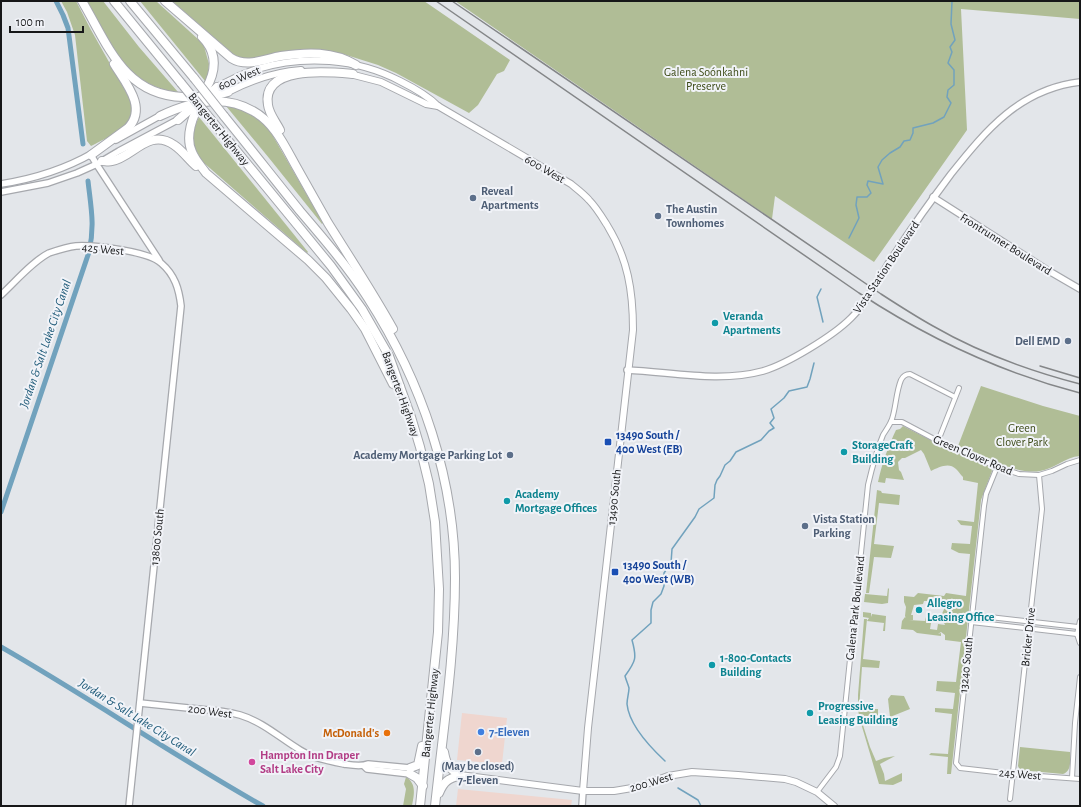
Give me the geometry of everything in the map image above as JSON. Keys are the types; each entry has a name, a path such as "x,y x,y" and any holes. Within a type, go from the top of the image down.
{"highway":[{"path":"82,1 116,60 129,76 146,87 162,94 236,104 248,108 260,114 273,128 395,332 412,366 425,398 426,415"},
{"path":"82,1 102,42 133,96 136,107 135,119 130,126 91,155"},
{"name":"Bangerter Highway","path":"114,1 342,280 362,309 389,356 420,447 429,484 438,545 439,606 430,715 420,806"},
{"name":"Bangerter Highway","path":"130,1 347,268 367,296 398,351 426,415 439,454 447,491 453,535 454,559 454,614 436,803"},
{"path":"164,1 204,39 211,50 213,59 211,79 201,100 190,131 190,145 195,159 206,173 308,260 326,278 351,309 364,329 382,360 393,384 400,387"},
{"path":"164,1 231,58 238,62 249,64 283,56 314,53 335,56 349,60 356,65"},
{"path":"293,162 285,141 268,107 268,95 271,87 281,78 295,74 321,72 353,74"},
{"path":"178,120 218,87"},
{"path":"160,116 178,108 228,92"},
{"path":"99,163 112,161 146,143 160,140 174,144 201,171 206,173"},
{"path":"423,786 410,771 418,765 421,753 424,721 430,715"},
{"path":"442,743 447,766 452,771 460,775"},
{"path":"436,803 444,782 460,775"}],"main road":[{"name":"600 West","path":"218,87 238,76 256,69 306,60 331,61 369,68 398,80 426,96 438,106 571,184 588,199"},
{"name":"600 West","path":"228,92 253,80 287,72 320,70 353,74 381,82 426,104 438,106"},
{"name":"13490 South","path":"583,791 588,728 632,330 633,308 631,286 621,250 603,218 588,199"},
{"name":"200 West","path":"460,775 583,791 620,791 638,787 668,776 692,772 785,779 805,785 818,792 834,806"}],"street":[{"name":"Vista Station Boulevard","path":"627,370 706,376 742,375 764,370 785,362 808,349 834,332 851,318 933,197 977,142 995,123 1021,103 1039,94 1053,88 1080,82"},
{"path":"1,184 46,174 91,155 160,116"},
{"path":"1,192 48,183 77,173 99,163 178,120"},
{"path":"91,155 99,163 160,262"},
{"name":"Frontrunner Boulevard","path":"933,197 1080,289"},
{"name":"425 West","path":"1,295 33,264 48,254 63,248 85,246 137,253 149,256 160,262 168,270"},
{"name":"13800 South","path":"130,806 181,306 179,291 175,280 168,270"},
{"name":"Galena Park Boulevard","path":"818,792 836,767 841,751 868,485 877,450 887,426 891,422 903,376 907,374 915,376 955,397"},
{"path":"938,440 958,388"},
{"name":"Green Clover Road","path":"891,422 902,422 997,467 1019,474 1039,475 1080,460"},
{"name":"13240 South","path":"960,768 957,766 956,760 985,500 997,467"},
{"name":"Bricker Drive","path":"1010,799 1042,509 1039,475"},
{"path":"972,615 1078,627"},
{"path":"1080,621 1077,634 1080,642"},
{"path":"971,622 1077,634"},
{"path":"1072,778 1080,678"},
{"name":"200 West","path":"140,703 226,711 256,721 301,751 315,757 343,763 364,766 368,764 410,771"},
{"name":"245 West","path":"960,768 1080,779"},
{"name":"13490 South","path":"582,806 583,791"}],"shaded area":[{"path":"462,713 507,718 502,764 457,760"},
{"path":"458,789 572,800 571,806 456,806"}],"green space":[{"path":"61,1 76,1 131,101 132,110 130,118 126,124 114,134 91,146 87,141 75,35 67,12"},
{"path":"87,1 103,1 139,47 178,92 160,88 145,81 132,72 112,46"},
{"path":"140,1 156,1 204,46 209,64 208,74 205,81"},
{"path":"172,1 424,1 510,60 504,71 497,74 478,105 469,113 396,73 378,65 340,53 250,61 239,59"},
{"name":"Galena Soónkahni Preserve","path":"455,1 1080,1 1080,19 961,9 967,130 874,262 775,196 772,219"},
{"path":"226,106 255,116 269,129 323,223 322,224 269,158"},
{"path":"199,117 308,252 307,253 200,158 195,147 193,135"},
{"name":"Green Clover Park","path":"981,386 1080,416 1080,456 1069,458 1045,470 1030,471 1009,467 958,446"},
{"path":"903,426 944,447 990,466 992,471 981,500 951,774 947,774 948,757 929,755 931,753 948,754 952,714 935,712 935,708 953,709 955,693 936,691 937,681 956,682 961,642 945,640 945,635 941,632 938,634 941,633 941,636 901,629 902,621 905,617 906,618 904,596 914,597 918,593 944,596 946,593 966,596 970,554 959,553 951,549 952,543 970,544 972,526 961,525 957,520 974,522 978,483 963,480 963,477 957,470 950,466 941,467 931,471 921,450 902,458 898,462 899,470 904,480 886,478 885,483 878,482 890,443 896,430","holes":["933,599 940,600 940,606 945,607 941,616 945,625 938,624 937,630 930,629 931,623 926,623 927,617 925,621 909,620 913,620 913,615 911,615 914,605 923,604 924,601 931,601 929,605 932,605"]},
{"path":"877,490 881,491 882,493 900,495 899,505 879,503 874,544 894,546 891,558 874,557 869,593 866,593"},
{"path":"888,588 888,603 882,604 864,602 865,594 887,596"},
{"path":"863,612 871,613 871,617 872,614 886,616 885,631 883,631 884,623 867,621 869,618 863,617"},
{"path":"864,619 867,619 863,659 880,661 879,668 862,667 859,709 878,709 878,715 862,722 876,761 895,756 880,764 885,781 902,773 902,781 893,785 879,784 858,710"},
{"path":"891,695 904,696 910,709 890,717 888,699"},
{"path":"1020,747 1070,752 1069,768 1066,773 1063,774 1020,770 1018,766"},
{"path":"406,777 412,783 414,790 412,806 403,806 406,789 404,784"}],"waterway":[{"name":"Jordan & Salt Lake City Canal","path":"56,1 68,28 83,144"},
{"path":"849,238 859,218 856,205 857,197 867,197 871,193 867,185 868,181 883,184 878,167 882,160 900,147 904,141 910,140 913,133 913,128 933,123 944,117 951,103 947,97 948,90 954,85 954,70 948,63 952,52 950,47 955,40 951,24 952,1"},
{"name":"Jordan & Salt Lake City Canal","path":"1,512 89,252 92,225 88,181"},
{"path":"821,289 817,297 823,322"},
{"path":"665,761 641,735 629,712 627,704 629,688 625,676 633,663 635,655 632,640 651,623 651,610 653,602 661,594 664,586 664,573 671,563 672,549 699,509 714,498 715,485 725,465 730,461 736,452 761,440 774,428 770,423 774,418 771,409 784,398 789,391 807,387 814,363"},
{"name":"Jordan & Salt Lake City Canal","path":"1,647 263,806"},
{"path":"678,788 698,800 701,806"}],"railway":[{"path":"436,1 885,310 938,339 993,364 1050,385 1080,393"},
{"path":"452,1 881,294 913,314 950,335 1005,360 1080,384"},
{"path":"1040,366 1080,378"}],"place":[{"name":"Reveal Apartments","path":"473,198"},
{"name":"The Austin Townhomes","path":"658,216"},
{"name":"Veranda Apartments","path":"715,323"},
{"name":"Dell EMD","path":"1068,341"},
{"name":"13490 South / 400 West (EB)","path":"608,442"},
{"name":"StorageCraft Building","path":"844,452"},
{"name":"Academy Mortgage Parking Lot","path":"510,455"},
{"name":"Academy Mortgage Offices","path":"507,501"},
{"name":"Vista Station Parking","path":"805,526"},
{"name":"13490 South / 400 West (WB)","path":"615,572"},
{"name":"Allegro Leasing Office","path":"919,610"},
{"name":"1-800-Contacts Building","path":"712,665"},
{"name":"Progressive Leasing Building","path":"810,713"},
{"name":"7-Eleven","path":"481,732"},
{"name":"McDonald's","path":"387,733"},
{"name":"(May be closed) 7-Eleven","path":"478,752"},
{"name":"Hampton Inn Draper Salt Lake City","path":"252,762"}]}
